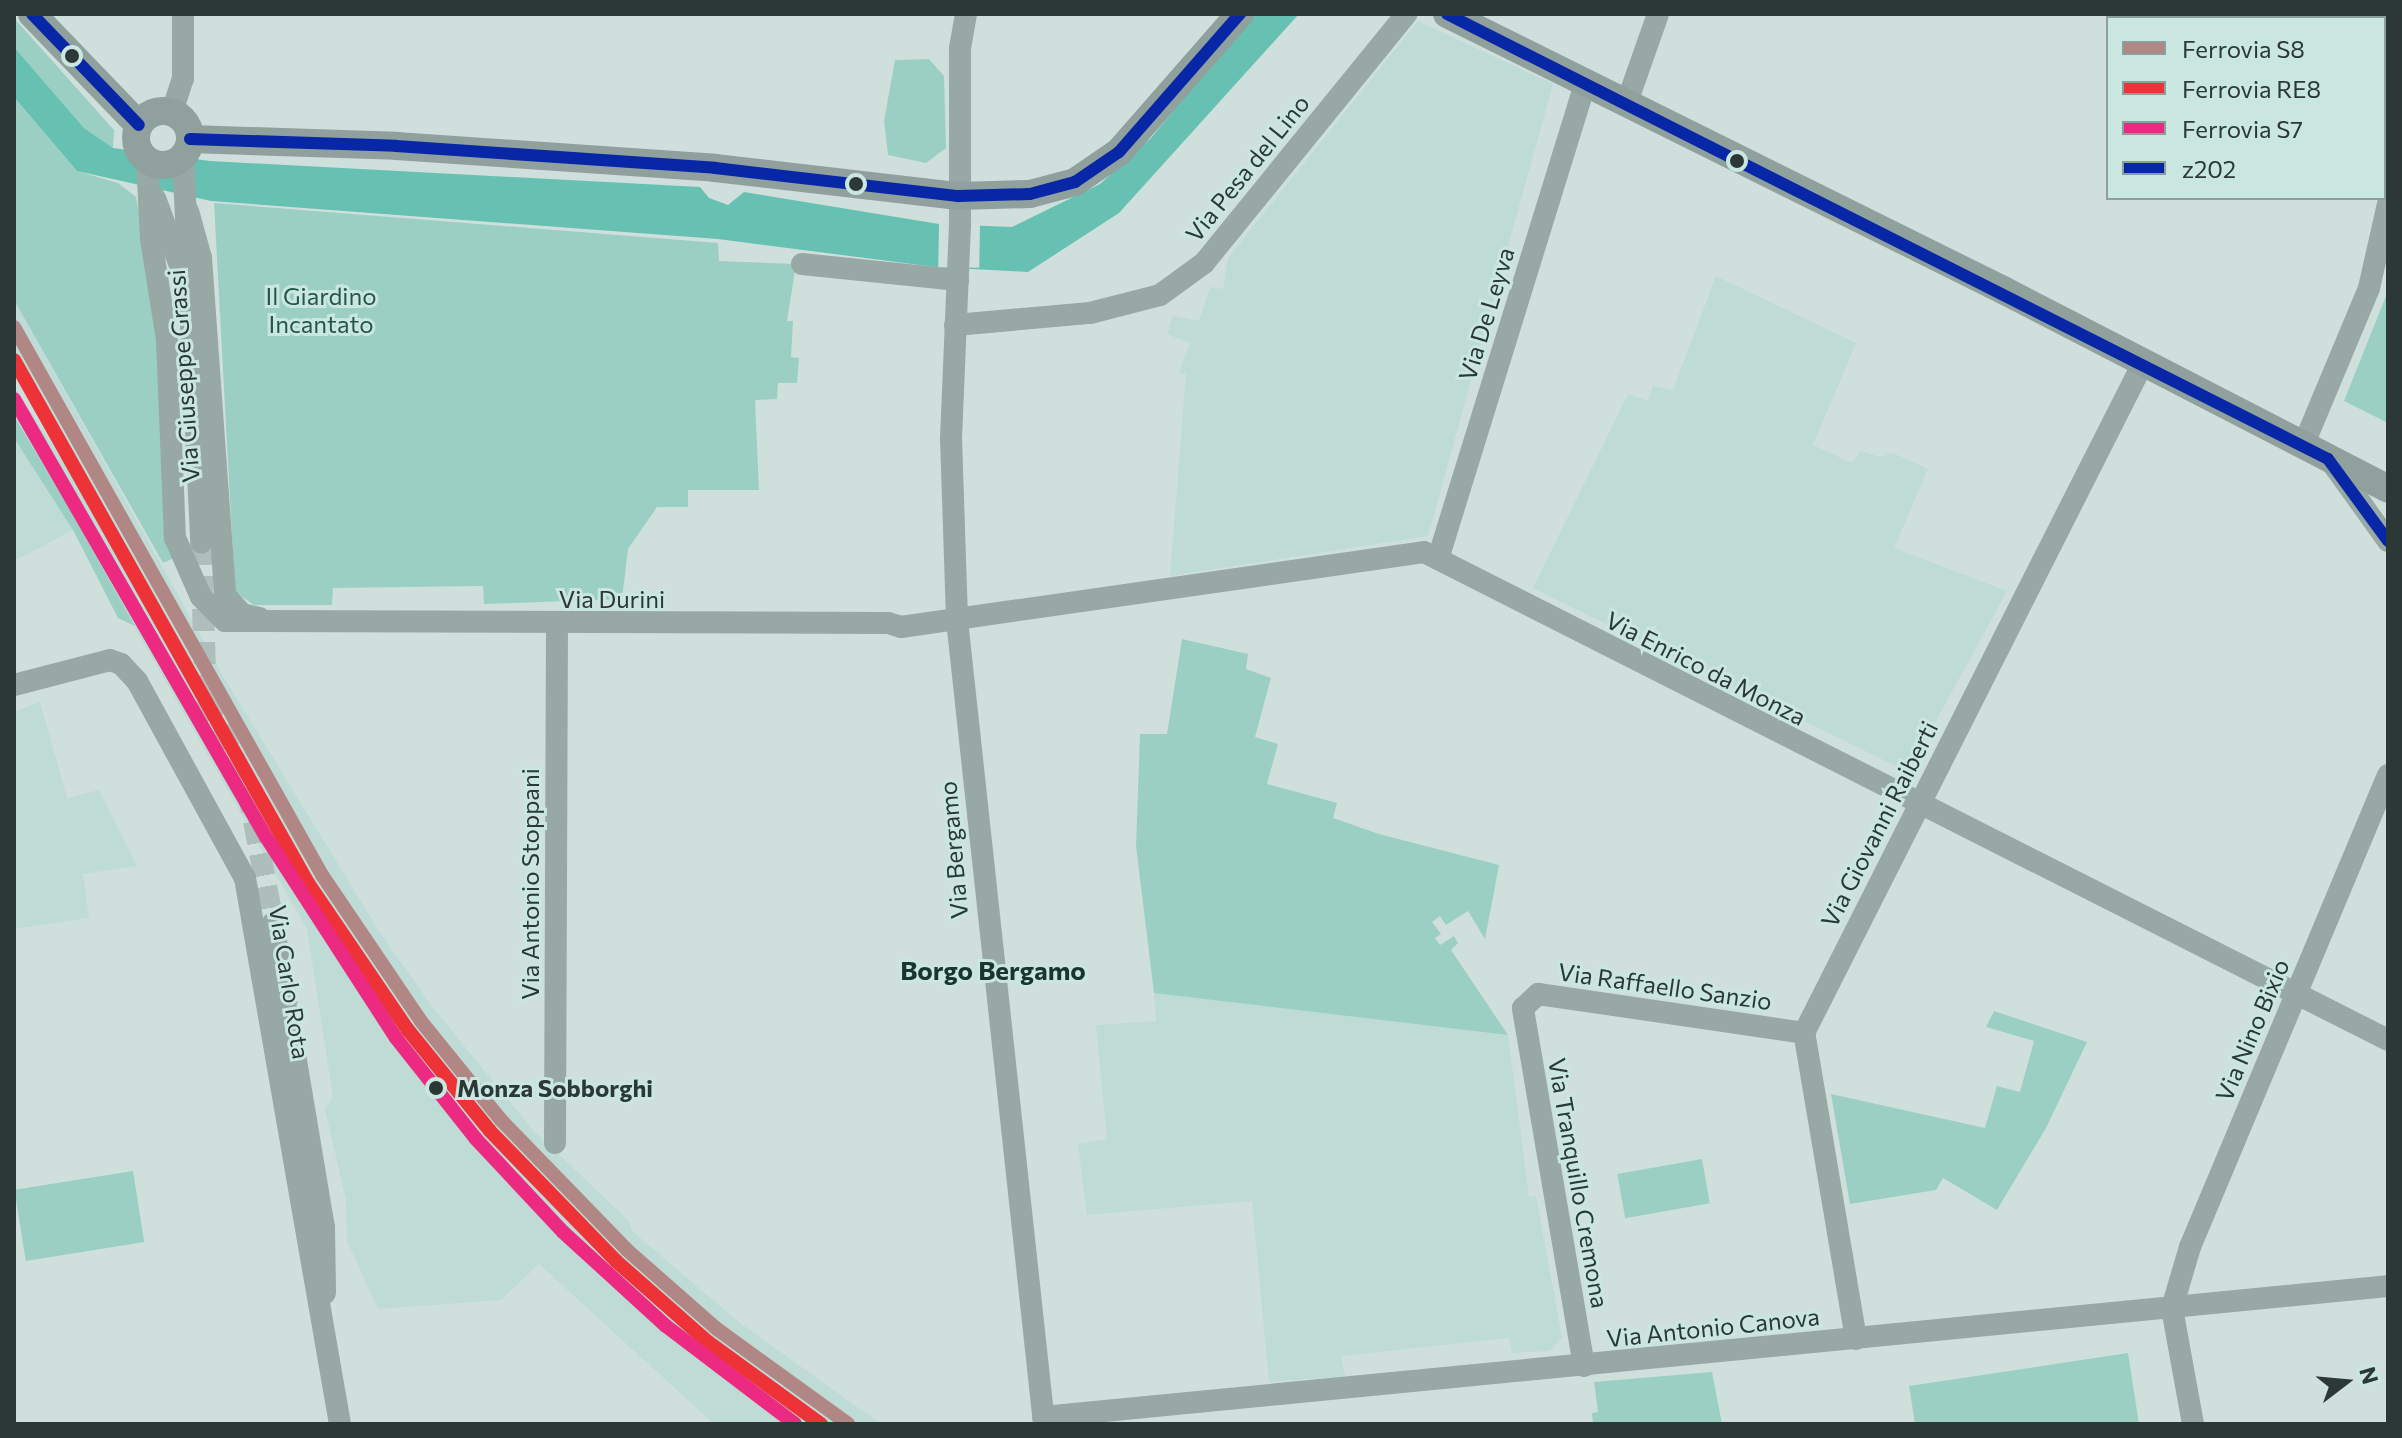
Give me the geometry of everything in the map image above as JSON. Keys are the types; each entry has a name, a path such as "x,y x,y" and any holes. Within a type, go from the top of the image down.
{"main road":[{"path":"32,14 143,151 161,165 186,147 396,146 715,168 958,196 1030,194 1090,174 1119,152 1240,14"},
{"path":"1447,14 2388,489"},
{"path":"143,151 158,111 172,112 182,119 186,147"}],"street":[{"path":"172,112 183,79 183,14"},
{"path":"958,196 960,48 966,14"},
{"name":"Via Pesa del Lino","path":"955,325 1077,315 1160,295 1204,263 1406,14"},
{"path":"1626,105 1658,14"},
{"name":"Via De Leyva","path":"1438,559 1585,85"},
{"name":"Via Giuseppe Grassi","path":"186,147 187,283 201,546 215,615 234,624 265,620"},
{"name":"Via Giuseppe Grassi","path":"143,151 187,283"},
{"name":"Via Giuseppe Grassi","path":"143,151 151,239 167,340 172,513 201,546 225,595 242,614 265,620"},
{"name":"Via Bergamo","path":"958,196 960,224 951,438 957,620 1044,1420"},
{"path":"2303,446 2369,288 2388,204"},
{"name":"Via Giuseppe Grassi","path":"188,211 201,258 201,546"},
{"path":"802,264 958,274"},
{"name":"Via Giovanni Raiberti","path":"1804,1033 1917,803 2143,363"},
{"path":"2328,459 2388,541"},
{"name":"Via Enrico da Monza","path":"957,620 1357,559 1424,552 2388,1040"},
{"name":"Via Durini","path":"265,620 557,625 888,623 901,627 957,620"},
{"name":"Via Antonio Stoppani","path":"555,1143 557,625"},
{"name":"Via Carlo Rota","path":"14,685 110,660 121,664 137,681 245,878 309,1264 326,1338 340,1424"},
{"name":"Via Nino Bixio","path":"2172,1308 2190,1247 2388,775"},
{"name":"Via Carlo Rota","path":"273,923 324,1227 326,1338"},
{"name":"Via Raffaello Sanzio","path":"1523,1008 1538,994 1804,1033"},
{"name":"Via Tranquillo Cremona","path":"1523,1008 1584,1366"},
{"path":"1804,1033 1856,1339"},
{"name":"Via Antonio Canova","path":"1044,1420 1336,1388 2388,1286"},
{"path":"2172,1308 2193,1424"}],"shaded area":[{"path":"1253,14 1299,14 1119,213 1028,272 935,267 718,239 211,201 77,171 14,97 14,47 84,128 113,148 210,161 700,187 709,198 728,205 744,192 939,224 1012,227 1100,184 1151,138"},
{"path":"1418,21 1553,84 1428,536 1170,576 1186,374 1179,373 1190,343 1167,334 1173,316 1199,321 1210,287 1223,289 1228,258"},
{"path":"1716,276 1856,343 1813,445 1852,463 1861,451 1880,457 1893,453 1928,469 1894,548 2007,591 1908,772 1533,588 1628,394 1648,401 1653,386 1673,390"},
{"path":"14,300 226,681 379,931 431,1005 532,1129 629,1221 632,1231 740,1323 881,1424 714,1424 539,1264 501,1300 378,1309 347,1241 346,1200 325,1109 333,1097 307,929 14,416 14,386 57,452 14,373"},
{"path":"14,438 73,530 18,559 14,557"},
{"path":"40,702 67,798 99,790 137,866 83,874 89,918 14,929 14,712"},
{"path":"1154,993 1508,1035 1529,1197 1536,1196 1562,1337 1550,1351 1512,1353 1509,1338 1341,1356 1345,1376 1269,1382 1252,1201 1087,1215 1078,1144 1107,1139 1096,1025 1156,1021"}],"green space":[{"path":"14,18 114,130 113,148 84,128 14,47"},
{"path":"929,59 944,76 946,148 926,163 888,155 884,121 895,60"},
{"path":"14,97 77,171 118,183 136,197 157,308 174,558 163,563 14,300"},
{"name":"Il Giardino Incantato","path":"214,203 718,243 719,261 796,264 787,321 793,321 791,357 799,358 797,383 778,383 777,399 755,400 759,490 688,490 688,507 657,507 628,549 622,599 484,604 483,586 333,588 332,605 254,605 235,592"},
{"path":"2388,291 2388,423 2344,401"},
{"path":"14,416 135,626 118,618 73,530 14,438"},
{"path":"1182,639 1248,654 1246,669 1271,678 1255,737 1278,744 1267,784 1337,803 1333,818 1379,834 1499,865 1485,939 1468,911 1446,925 1440,916 1432,922 1441,934 1435,938 1440,945 1454,936 1458,943 1451,950 1508,1035 1154,993 1136,846 1140,734 1167,734"},
{"path":"1994,1011 2087,1042 2046,1128 1997,1210 1943,1178 1936,1190 1850,1204 1831,1094 1985,1128 1997,1086 2020,1092 2034,1041 1986,1027"},
{"path":"1702,1159 1710,1203 1625,1218 1617,1174"},
{"path":"133,1171 144,1242 26,1261 14,1190"},
{"path":"2128,1353 2139,1424 1915,1424 1909,1386"},
{"path":"1712,1372 1722,1424 1593,1424 1592,1413 1598,1412 1594,1382"}],"pier":[{"path":"939,224 980,225 979,268 938,267"}],"tunnel":[{"path":"201,543 206,698 248,789 273,923"}],"rail line":[{"name":"S8","path":"14,327 322,875 420,1020 501,1120 627,1250 717,1329 848,1424"},
{"name":"RE8","path":"14,360 308,883 408,1030 490,1131 616,1261 708,1342 821,1424"},
{"name":"S7","path":"14,399 266,837 396,1038 476,1139 563,1232 666,1326 795,1424"}],"transit line":[{"name":"z202","path":"32,14 139,125"},
{"name":"z202","path":"190,139 396,146 715,168 958,196 1030,194 1075,182 1119,152 1240,14"},
{"name":"z202","path":"1447,14 2328,459 2388,541"}],"place":[{"name":"Monza Sobborghi","path":"436,1088"}],"district":[{"name":"Borgo Bergamo","path":"993,970"}]}
